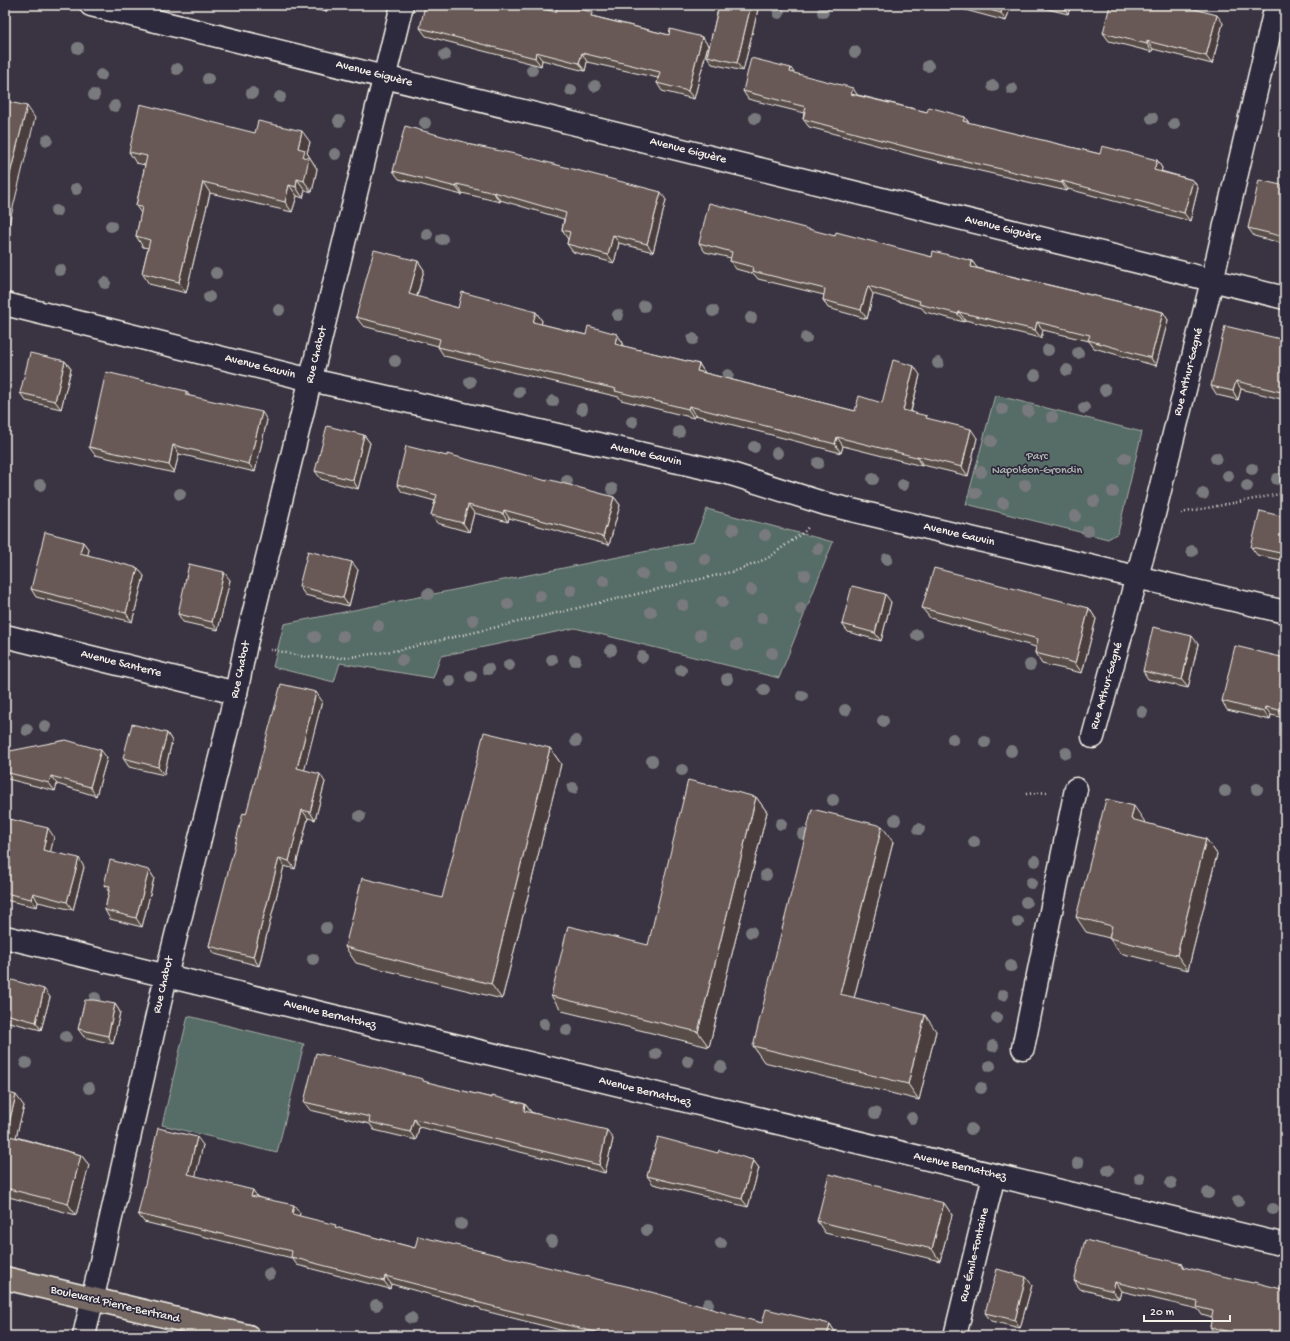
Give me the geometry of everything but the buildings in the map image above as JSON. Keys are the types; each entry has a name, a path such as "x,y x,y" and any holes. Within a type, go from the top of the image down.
{"main road":[{"name":"Boulevard Pierre-Bertrand","path":"5,1278 248,1336"}],"street":[{"name":"Avenue Giguère","path":"91,5 1285,298"},
{"name":"Rue Chabot","path":"84,1336 166,976 402,5"},
{"name":"Rue Arthur-Gagné","path":"1093,737 1153,518 1212,281 1276,5"},
{"name":"Avenue Gauvin","path":"5,304 311,380 728,473 826,504 1285,612"},
{"name":"Avenue Santerre","path":"5,636 236,693"},
{"path":"1023,1048 1076,789"},
{"name":"Avenue Bernatchez","path":"5,937 1285,1245"},
{"name":"Rue Émile-Fontaine","path":"955,1336 994,1175"}],"path":[{"path":"1153,518 1285,493"},
{"path":"246,644 299,656 344,658 399,650 674,586 739,570 768,558 805,531 826,504"}],"green space":[{"name":"Parc Napoléon-Grondin","path":"995,395 1142,432 1118,533 1108,539 966,504"},
{"path":"707,509 833,542 779,678 575,628 441,656 433,678 340,663 334,682 273,667 284,624 693,542"},
{"path":"188,1016 304,1044 277,1153 162,1125"}]}
